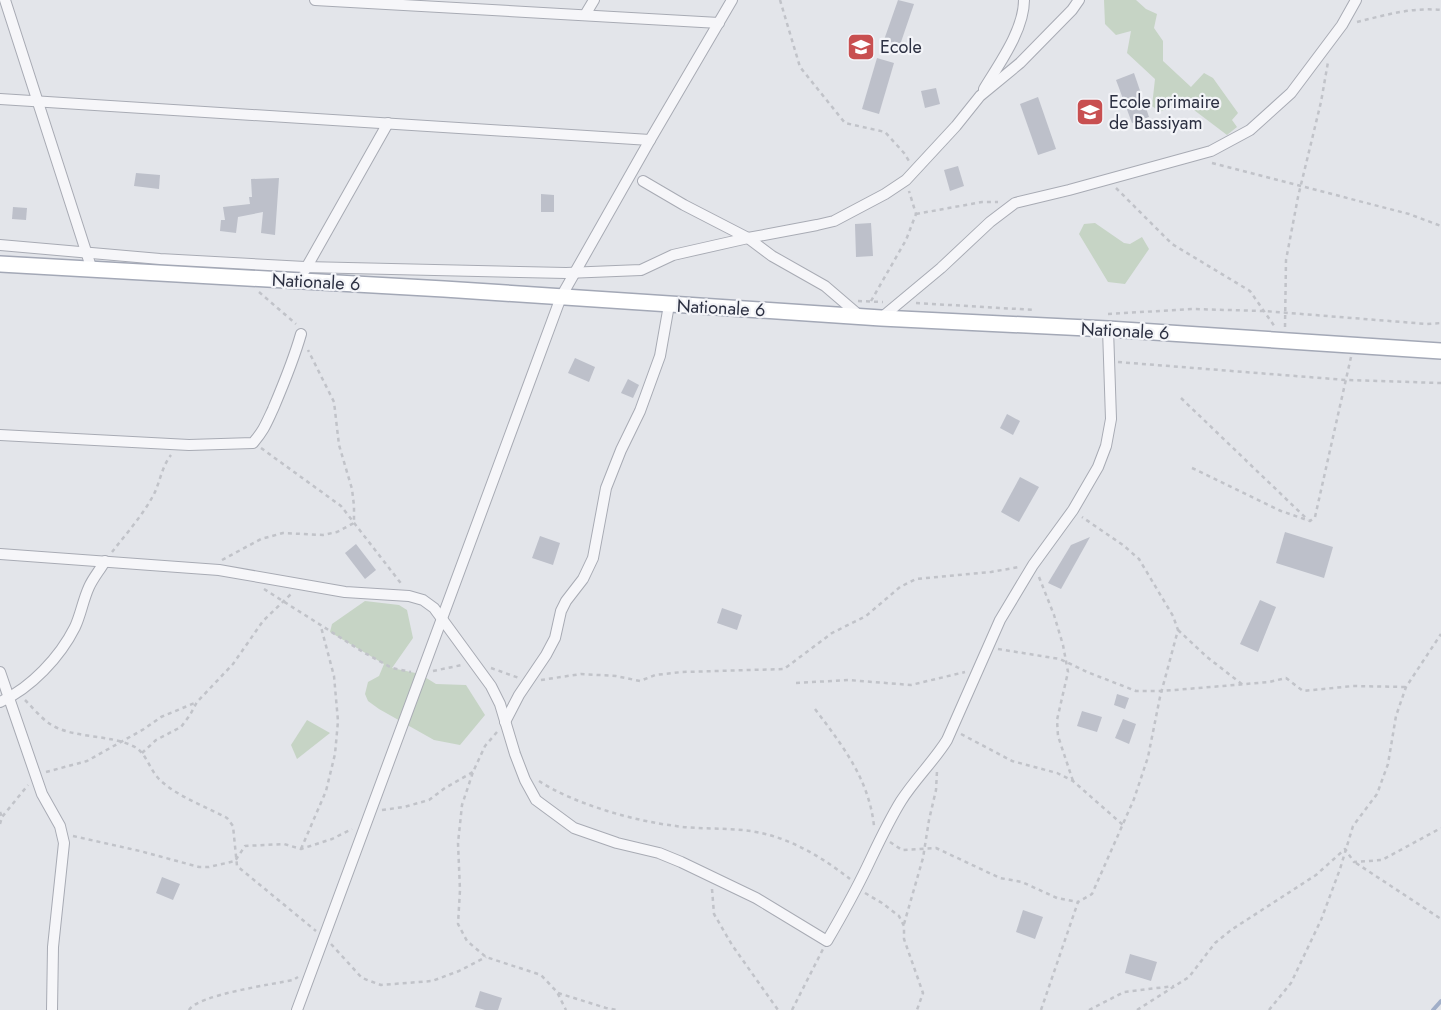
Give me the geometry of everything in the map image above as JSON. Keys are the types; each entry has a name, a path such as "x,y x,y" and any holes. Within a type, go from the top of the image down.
{"main road":[{"name":"Nationale 6","path":"0,264 299,280 882,318 1108,322 1284,341 1441,351"}],"street":[{"path":"5,0 92,270"},
{"path":"315,0 458,4 585,15 719,22"},
{"path":"585,15 594,0"},
{"path":"297,1010 561,297 732,0"},
{"path":"0,245 160,259 307,267 575,273 641,270 672,255 834,221 885,194 906,180 956,126 980,96 1015,35 1024,0"},
{"path":"980,96 1020,63 1072,10 1079,0"},
{"path":"882,318 990,222 1015,203 1108,180 1211,151 1250,130 1291,93 1342,26 1356,0"},
{"path":"0,98 650,140"},
{"path":"299,280 388,123"},
{"path":"643,181 684,205 748,238 772,256 825,286 860,316"},
{"path":"505,722 519,695 546,656 555,638 561,611 566,601 583,579 593,558 606,488 621,450 640,411 660,356 669,304"},
{"path":"0,554 205,569 300,586 345,592 409,596 423,600 434,608 491,686 500,704 525,780 536,800 574,828 617,843 659,853 756,898 827,941 901,801 919,775 938,754 952,730 1003,614 1033,565 1073,510 1098,466 1106,446 1112,419 1108,322"},
{"path":"0,434 189,445 254,443 265,429 284,386 292,366 300,334"},
{"path":"9,697 31,681 57,656 74,627 89,587 105,561"},
{"path":"0,672 35,776 62,834 63,852 52,953 52,1010"}],"path":[{"path":"780,0 800,67 845,123 885,132 904,153 914,172"},
{"path":"1342,26 1391,13 1427,8 1441,10"},
{"path":"1284,341 1286,260 1331,54"},
{"path":"1188,157 1409,214 1441,226"},
{"path":"860,316 871,302 906,240 916,214 906,180"},
{"path":"1108,180 1172,244 1250,291 1284,341"},
{"path":"916,214 982,202 1015,203"},
{"path":"240,277 298,326 300,334 334,402 340,445 352,489 354,523"},
{"path":"840,298 871,302 902,302 1040,311"},
{"path":"1108,322 1192,310 1264,310 1441,324"},
{"path":"1310,521 1315,517 1354,346"},
{"path":"1110,362 1346,380 1441,383"},
{"path":"1181,398 1310,521"},
{"path":"254,443 268,451 341,506 409,596"},
{"path":"105,561 154,495 169,456 189,445"},
{"path":"1192,468 1281,511 1310,521"},
{"path":"1073,510 1123,545 1139,559 1173,616 1178,630 1207,657 1243,684"},
{"path":"205,569 261,539 283,532 323,535 337,532 354,523"},
{"path":"260,587 392,668 422,673 475,662 528,682 581,674 616,676 640,681 654,675 682,672 784,669 832,634 866,616 900,587 916,579 990,572 1033,565 1054,615 1067,663 1068,672 1057,720 1058,736 1074,781"},
{"path":"142,753 156,740 181,727 197,702 234,664 263,621 300,586"},
{"path":"301,849 326,791 335,754 338,721 334,676 321,626"},
{"path":"881,837 902,850 936,848 1000,878 1022,882 1057,898 1078,902 1092,894 1134,799 1148,757 1162,691 1178,630"},
{"path":"1269,1010 1291,984 1321,920 1353,826 1378,794 1388,764 1396,716 1406,687 1441,634"},
{"path":"989,648 1060,659 1136,691 1162,691 1269,682 1286,678 1303,691 1353,686 1406,687"},
{"path":"796,683 848,680 911,685 980,668"},
{"path":"9,697 51,725 90,737 134,746 142,753 152,772 167,785 227,818 233,826 236,866 324,937 362,978 381,985 432,981 459,971 486,957"},
{"path":"0,824 2,817 35,776 50,770 87,761 144,729 161,716 197,702"},
{"path":"815,709 847,751 860,778 872,810 876,848"},
{"path":"505,722 485,746 473,772 462,805 458,843 460,890 458,924 467,941 486,957 541,975 556,992 566,1010"},
{"path":"952,730 1012,761 1057,773 1074,781 1122,825"},
{"path":"917,1010 924,993 904,939 904,926 924,848 936,790 938,754"},
{"path":"521,769 551,788 619,814 675,826 756,832 792,843 830,863 863,892 899,916 904,926"},
{"path":"0,812 2,817"},
{"path":"1354,862 1382,860 1441,828"},
{"path":"62,834 135,849 200,867 235,862"},
{"path":"1345,849 1354,862 1441,919"},
{"path":"1137,1010 1189,977 1215,944 1231,930 1316,875 1345,849"},
{"path":"711,877 714,914 732,945 778,1010"},
{"path":"1041,1010 1078,902"},
{"path":"792,1010 827,941"},
{"path":"189,1010 191,1006 207,998 293,980 302,974"},
{"path":"1090,1010 1124,992 1176,986"},
{"path":"556,992 618,1010"}],"green space":[{"path":"1104,0 1136,0 1146,9 1157,14 1154,28 1163,41 1163,61 1191,87 1204,73 1213,78 1238,113 1232,120 1237,127 1227,135 1194,110 1186,99 1160,112 1152,106 1155,79 1127,53 1131,31 1116,35 1105,24"},
{"path":"1095,223 1124,243 1130,244 1142,237 1149,249 1125,284 1108,282 1079,234 1084,224"},
{"path":"365,601 399,605 407,610 413,638 392,668 420,674 436,684 466,685 485,715 460,745 434,740 368,701 365,694 368,682 379,676 384,664 330,632 332,624"},
{"path":"307,720 330,733 297,759 291,745"}],"building":[{"path":"898,0 914,4 900,45 884,40"},
{"path":"877,58 894,63 879,114 862,109"},
{"path":"1134,73 1149,117 1132,123 1116,80"},
{"path":"936,88 940,104 925,108 921,91"},
{"path":"1038,97 1056,149 1038,155 1020,104"},
{"path":"958,166 964,186 950,191 944,170"},
{"path":"136,173 160,175 159,189 134,186"},
{"path":"279,178 275,235 261,233 263,212 238,217 236,233 220,231 221,220 225,220 223,207 250,204 249,197 252,197 251,179"},
{"path":"541,194 554,195 554,212 541,212"},
{"path":"13,207 27,208 26,220 12,219"},
{"path":"871,223 873,256 856,257 855,224"},
{"path":"575,358 595,367 589,382 568,373"},
{"path":"628,379 639,385 633,398 621,393"},
{"path":"1007,414 1020,421 1013,435 1000,428"},
{"path":"1020,477 1039,487 1019,522 1001,512"},
{"path":"1285,532 1333,547 1324,578 1276,563"},
{"path":"540,536 560,543 553,565 532,558"},
{"path":"1090,537 1061,589 1048,583 1071,545"},
{"path":"356,544 376,570 365,579 345,553"},
{"path":"1260,600 1276,607 1258,652 1240,644"},
{"path":"722,608 742,615 737,630 717,623"},
{"path":"1117,694 1129,698 1125,709 1114,705"},
{"path":"1082,711 1102,717 1097,732 1077,726"},
{"path":"1123,719 1136,724 1129,744 1115,738"},
{"path":"162,877 180,884 173,900 156,893"},
{"path":"1023,910 1043,917 1035,939 1016,932"},
{"path":"1130,954 1157,962 1151,981 1125,973"},
{"path":"480,991 502,998 498,1010 485,1010 475,1007"}],"waterway":[{"path":"1433,1010 1441,1001"}],"place":[{"name":"Ecole","path":"861,47"},
{"name":"Ecole primaire de Bassiyam","path":"1090,112"}]}
